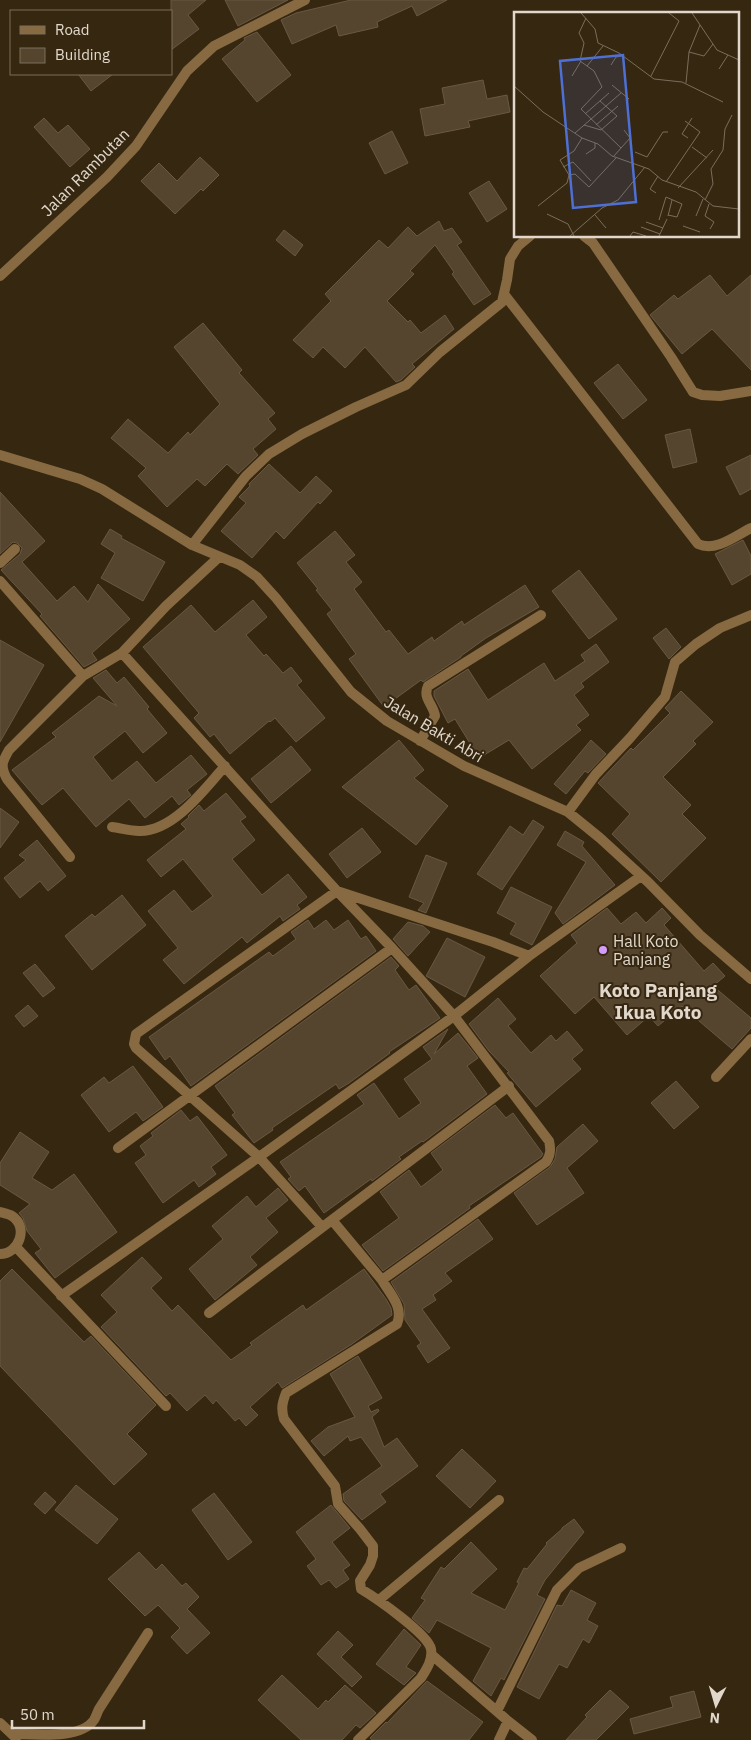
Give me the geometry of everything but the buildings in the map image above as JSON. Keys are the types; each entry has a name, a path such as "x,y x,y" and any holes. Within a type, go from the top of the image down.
{"street":[{"name":"Jalan Rambutan","path":"0,276 107,176 136,146 187,71 214,46 305,0"},
{"path":"192,545 246,476 269,454 302,434 406,384 440,352 502,302 510,259 518,246 528,238"},
{"path":"587,238 593,243 671,356 693,392 702,395 720,396 751,390"},
{"path":"504,294 698,544 704,547 714,547 751,528"},
{"name":"Jalan Bakti Abri","path":"0,455 80,479 102,489 192,545 240,564 257,577 276,598 351,692 387,721 464,766 568,812 600,838 700,935 751,979"},
{"path":"0,563 15,549"},
{"path":"70,857 7,779 2,770 3,760 9,750 83,676 122,653 166,606 219,557"},
{"path":"0,581 83,676"},
{"path":"420,741 435,716 435,712 426,696 428,686 541,615"},
{"path":"568,812 596,774 665,697 675,662 696,644 720,628 751,615"},
{"path":"122,653 337,891 454,1016 549,1141 550,1153 546,1162 382,1280"},
{"path":"112,827 139,832 163,826 196,800 225,766"},
{"path":"61,1296 259,1157 454,1016 529,956 641,876"},
{"path":"337,891 493,942 529,956"},
{"path":"322,1227 259,1157 136,1048 134,1044 136,1034 337,891"},
{"path":"118,1148 392,948"},
{"path":"716,1077 751,1039"},
{"path":"209,1313 509,1086"},
{"path":"0,1212 12,1216 20,1225 21,1237 16,1247 6,1254 0,1254"},
{"path":"332,1220 382,1280 399,1308 400,1317 397,1324 286,1393 282,1403 282,1412 284,1420 335,1486 338,1504 373,1546 373,1556 370,1565 362,1577 361,1589 379,1600 425,1638 431,1647 432,1655 428,1667 421,1678 358,1740"},
{"path":"16,1247 166,1406"},
{"path":"379,1600 499,1500"},
{"path":"497,1711 557,1590 579,1568 621,1548"},
{"path":"0,1723 15,1737 68,1734 81,1730 93,1722 99,1709 148,1633"},
{"path":"432,1655 532,1740"},
{"path":"499,1740 508,1721"}],"place":[{"name":"Hall Koto Panjang","path":"603,950"}],"district":[{"name":"Koto Panjang Ikua Koto","path":"658,1001"}]}
